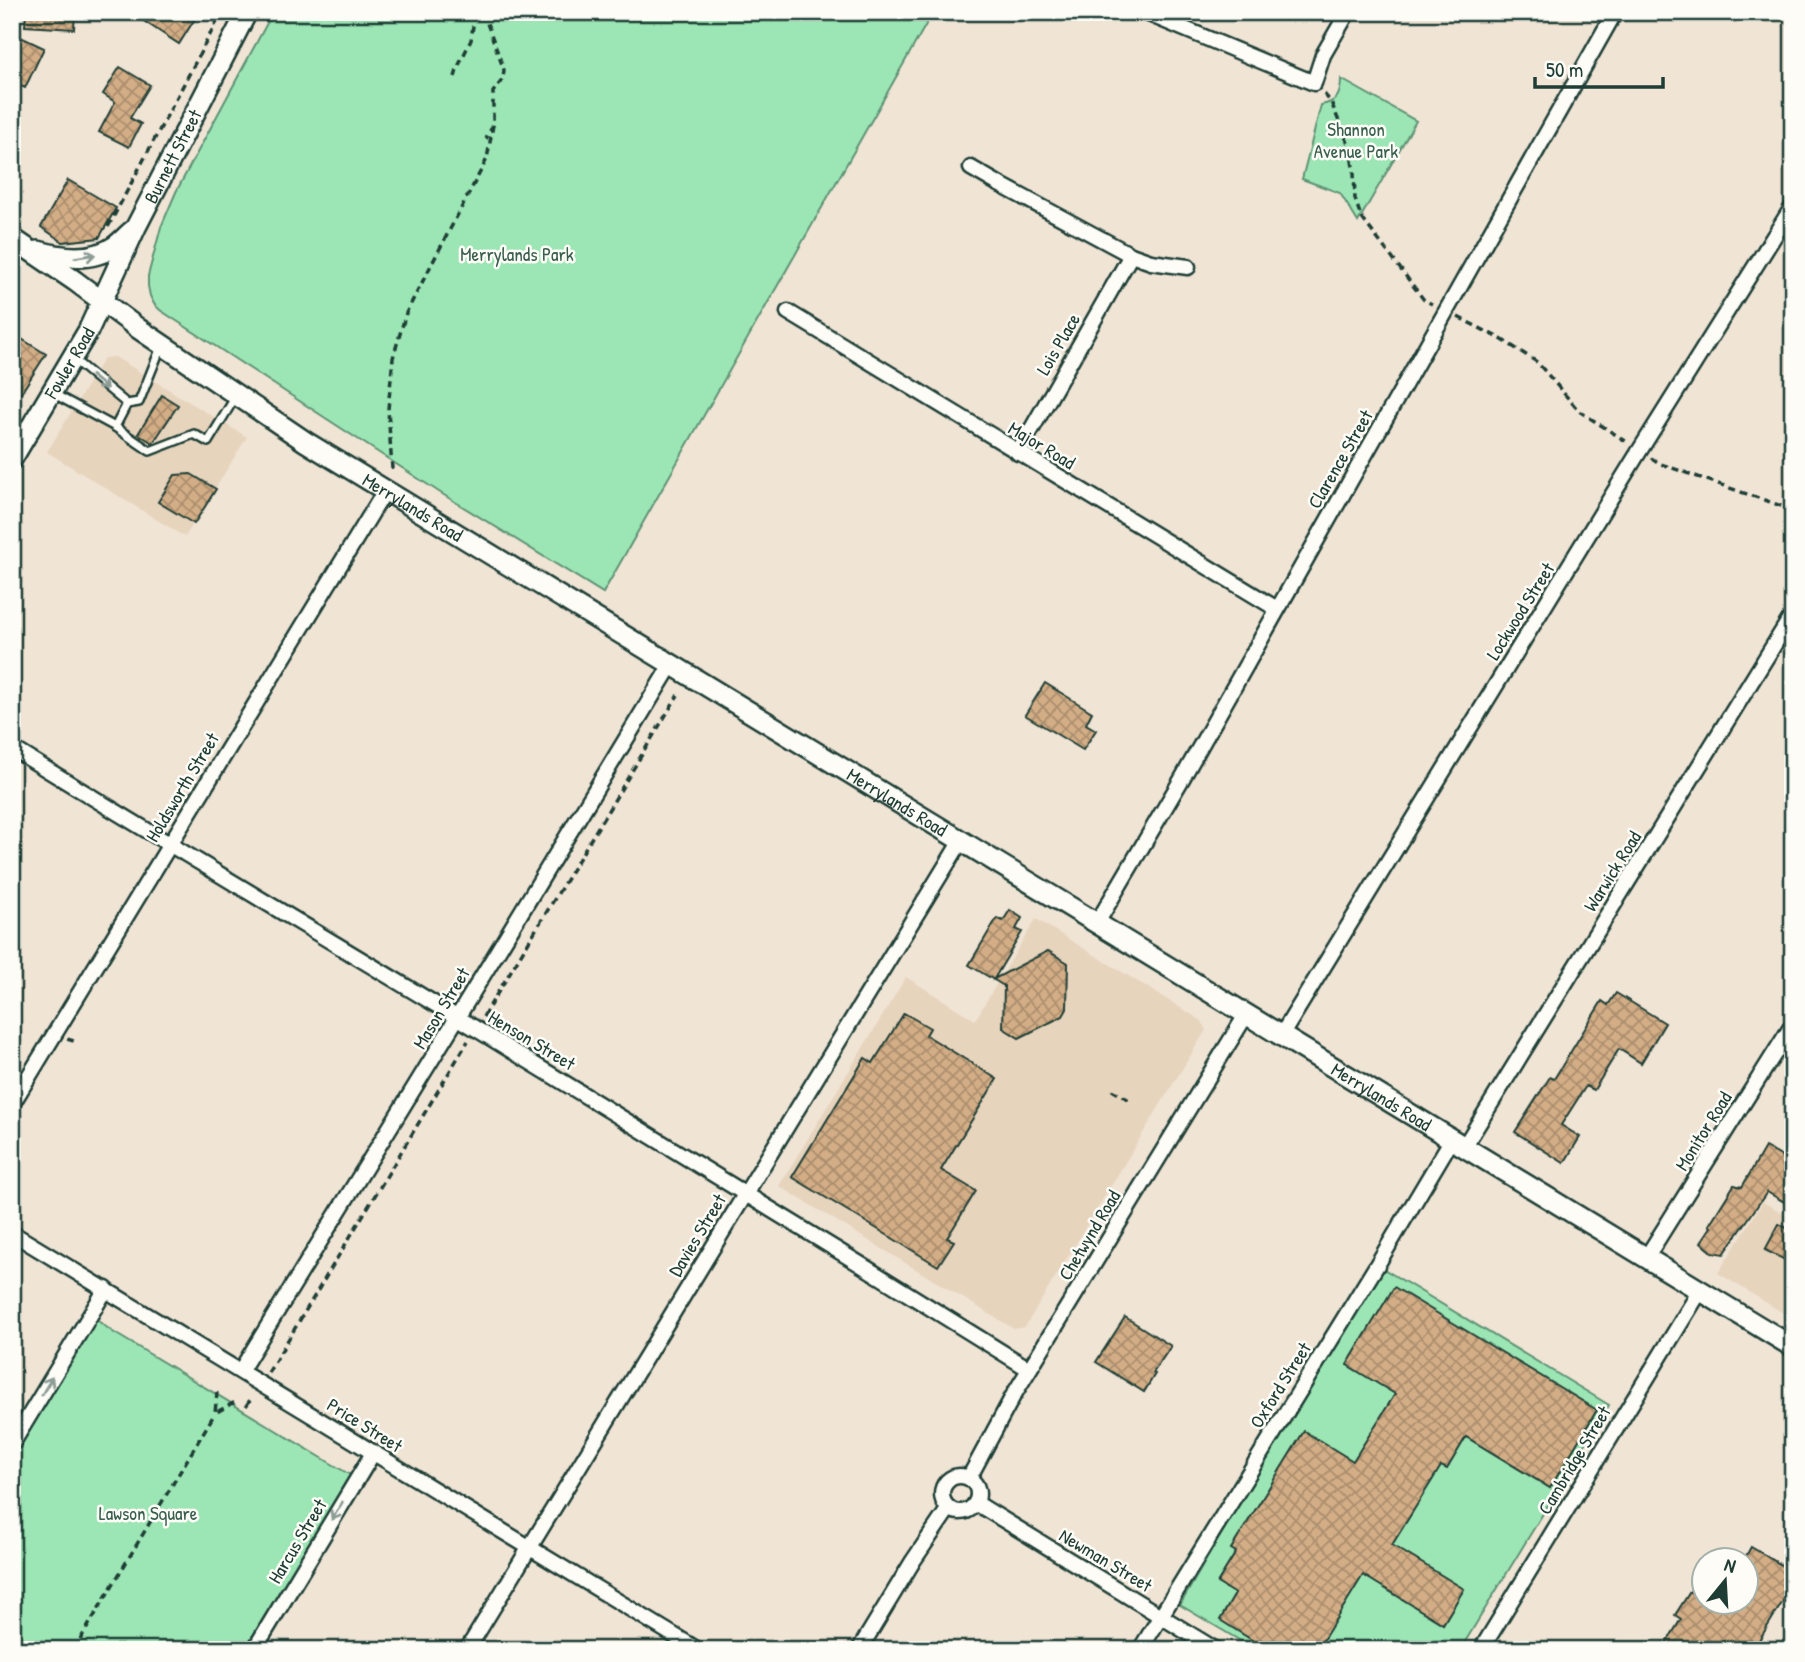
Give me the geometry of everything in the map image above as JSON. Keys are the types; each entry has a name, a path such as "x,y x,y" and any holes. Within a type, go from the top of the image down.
{"main road":[{"name":"Burnett Street","path":"102,303 136,227 247,12"},
{"path":"19,243 50,254 73,258 87,257 116,246 136,227"},
{"name":"Merrylands Road","path":"19,243 272,420 386,491 1793,1347"},
{"name":"Fowler Road","path":"12,459 102,303"}],"street":[{"path":"1144,12 1314,83 1323,55 1348,12"},
{"name":"Clarence Street","path":"1097,923 1615,12"},
{"path":"971,168 1131,255 1151,262 1188,267"},
{"name":"Lockwood Street","path":"1281,1036 1640,450 1793,206"},
{"name":"Lois Place","path":"1018,453 1131,255"},
{"name":"Major Road","path":"788,313 1276,609"},
{"name":"Holdsworth Street","path":"12,1104 386,491"},
{"name":"Warwick Road","path":"1458,1143 1793,614"},
{"name":"Mason Street","path":"241,1370 671,665"},
{"name":"Henson Street","path":"12,748 1030,1369"},
{"name":"Davies Street","path":"467,1650 961,841"},
{"name":"Chetwynd Road","path":"969,1478 1003,1412 1246,1015"},
{"name":"Monitor Road","path":"1646,1258 1793,1024"},
{"name":"Oxford Street","path":"1140,1650 1377,1265 1458,1143"},
{"name":"Price Street","path":"12,1233 698,1650"},
{"path":"12,1444 106,1289"},
{"name":"Cambridge Street","path":"1481,1650 1700,1291"},
{"name":"Harcus Street","path":"254,1650 373,1453"},
{"path":"957,1476 969,1478 978,1492 976,1503 968,1510 958,1512 948,1508 944,1504 942,1492 947,1481 957,1476"},
{"name":"Newman Street","path":"976,1503 1216,1650"},
{"path":"859,1650 948,1508"}],"lane":[{"path":"72,358 127,404 139,402 162,345"},
{"path":"52,393 115,427 150,451 194,434 208,442 236,395"},
{"path":"115,427 127,404"}],"path":[{"path":"107,229 222,12"},
{"path":"455,77 471,40 475,12"},
{"path":"391,469 388,410 393,358 406,313 487,159 493,125 493,92 503,79 504,70 483,12"},
{"path":"1331,102 1350,148 1356,199 1361,217 1428,302"},
{"path":"486,139 493,125"},
{"path":"1462,319 1537,362 1579,411 1623,440"},
{"path":"1655,460 1793,511"},
{"path":"246,1406 678,695"},
{"path":"1112,1090 1131,1101"},
{"path":"74,1650 215,1413 217,1392"},
{"path":"215,1413 235,1402"}],"shaded area":[{"path":"115,357 247,437 185,537 47,452 104,358"},
{"path":"1036,919 1202,1021 1206,1030 1025,1327 1014,1329 779,1186 906,977 975,1020"},
{"path":"1763,1202 1793,1220 1793,1319 1718,1273"}],"green space":[{"name":"Merrylands Park","path":"273,12 933,12 603,593 439,492 154,304 150,296 148,276 161,227 176,192"},
{"name":"Shannon Avenue Park","path":"1341,79 1416,121 1358,222 1340,193 1302,179 1321,105 1337,97"},
{"path":"1377,1265 1609,1405 1460,1650 1256,1650 1180,1605"},
{"name":"Lawson Square","path":"94,1318 352,1476 245,1650 12,1650 12,1456"}],"building":[{"path":"26,12 75,12 74,29 25,26"},
{"path":"130,12 188,12 196,17 179,44"},
{"path":"12,33 44,48 25,88 12,82"},
{"path":"120,67 150,85 130,118 141,124 129,147 99,132 115,102 103,94"},
{"path":"68,180 116,208 99,238 63,242 41,227"},
{"path":"12,333 46,354 21,393 12,387"},
{"path":"162,395 178,405 153,443 138,434"},
{"path":"191,474 216,489 194,524 158,502 175,475"},
{"path":"1045,683 1092,712 1086,724 1096,730 1083,750 1025,715"},
{"path":"1010,910 1022,918 1016,929 1022,932 994,979 1048,951 1068,963 1067,1009 1063,1016 1019,1038 1003,1028 1004,986 969,965 997,918 1003,921"},
{"path":"1616,993 1665,1023 1641,1063 1619,1049 1594,1090 1586,1086 1561,1125 1580,1137 1564,1163 1515,1132 1550,1077 1554,1079 1602,1001 1608,1005"},
{"path":"904,1013 930,1028 926,1035 997,1079 941,1170 976,1191 947,1238 954,1241 938,1266 792,1177 865,1058 873,1063"},
{"path":"1765,1147 1793,1163 1793,1207 1767,1192 1724,1254 1712,1252 1701,1242 1711,1227 1709,1225 1734,1185 1742,1187"},
{"path":"1779,1224 1793,1231 1793,1264 1765,1250"},
{"path":"1394,1287 1597,1410 1550,1488 1466,1437 1447,1469 1441,1466 1392,1545 1464,1589 1443,1624 1363,1575 1317,1650 1268,1650 1220,1620 1235,1594 1217,1583 1236,1552 1231,1549 1304,1431 1353,1461 1395,1394 1347,1365"},
{"path":"1125,1317 1171,1346 1144,1392 1096,1362"},
{"path":"1759,1552 1793,1572 1793,1585 1753,1650 1662,1650 1681,1619 1675,1615 1689,1593 1689,1616 1759,1616"}]}
